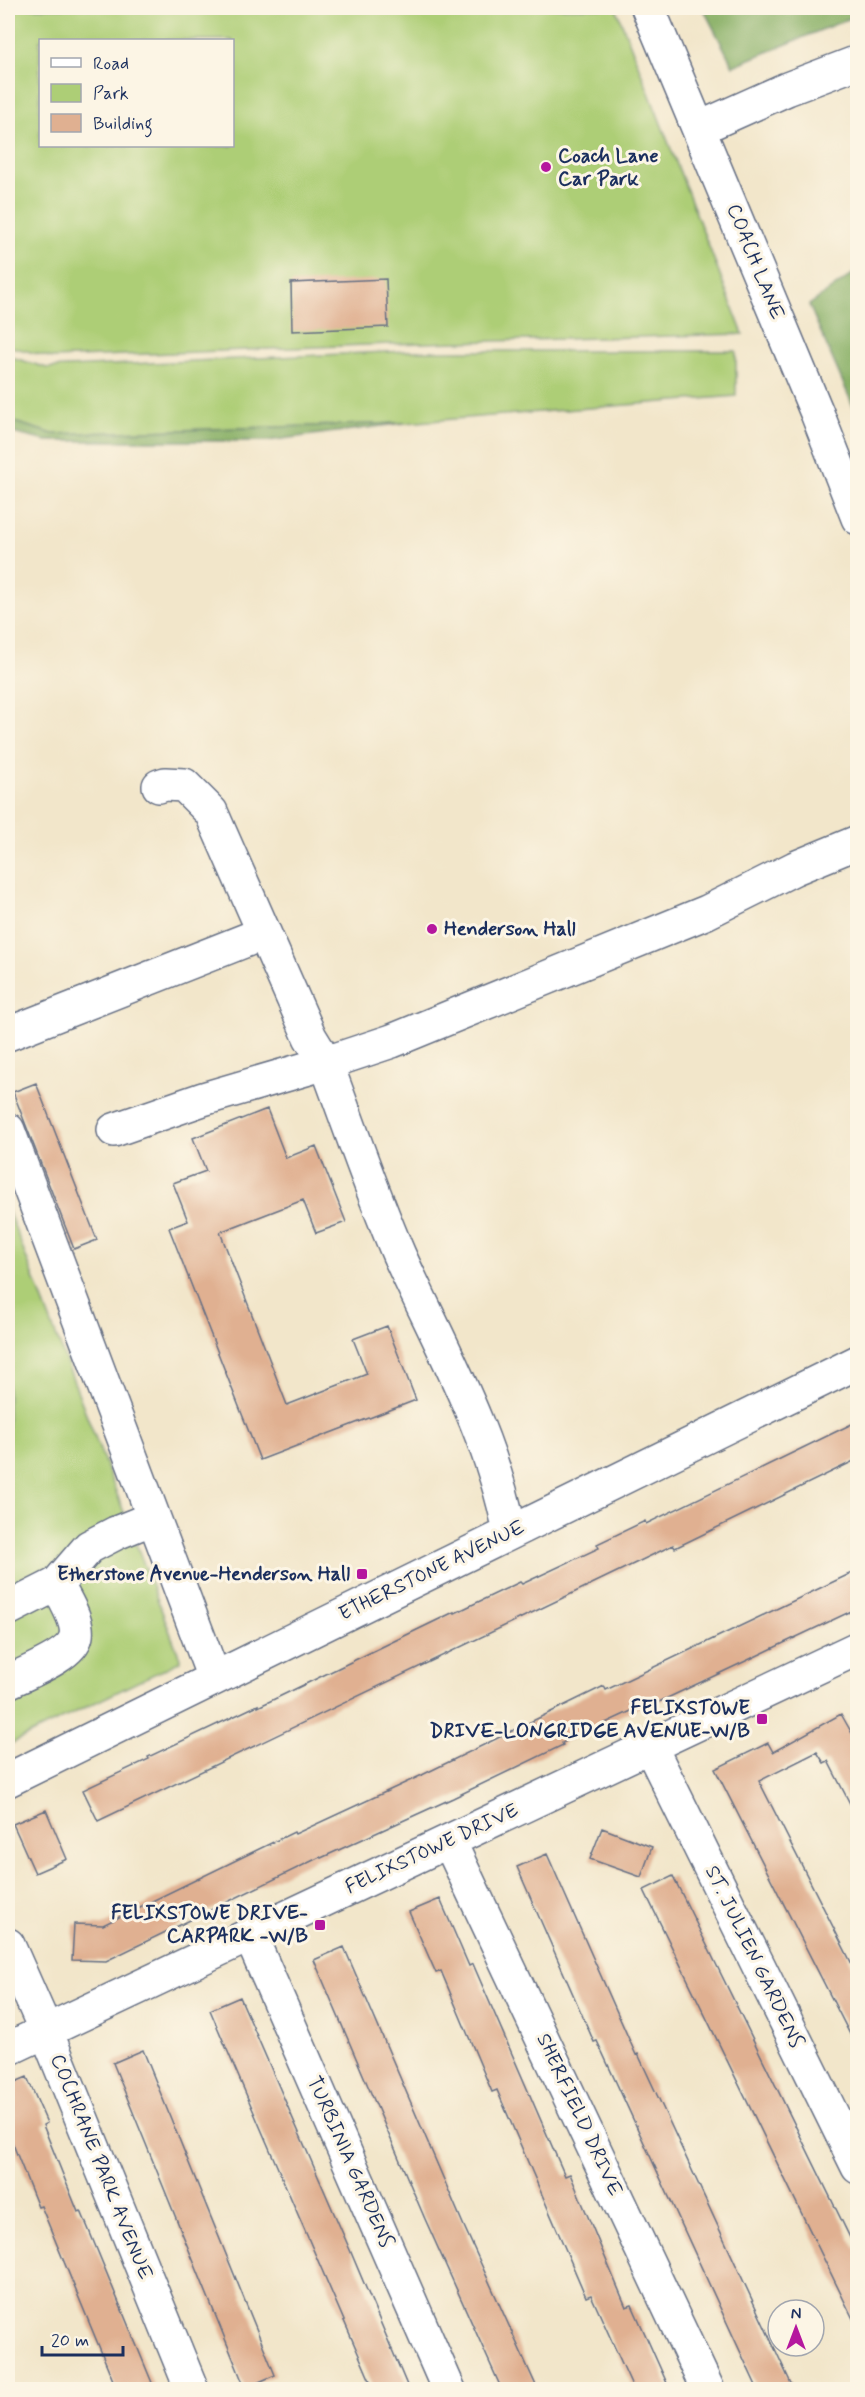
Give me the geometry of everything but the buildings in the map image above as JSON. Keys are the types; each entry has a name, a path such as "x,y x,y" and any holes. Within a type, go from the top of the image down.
{"street":[{"name":"COACH LANE","path":"648,8 836,458 858,518"},
{"path":"700,128 787,89 858,62"},
{"path":"159,786 184,784 211,812 310,1037 326,1064 398,1252 474,1416 503,1496 510,1533"},
{"path":"114,1130 203,1099 326,1064 392,1041 707,912 795,868 858,842"},
{"path":"8,1034 264,933"},
{"path":"8,1130 214,1678"},
{"name":"ETHERSTONE AVENUE","path":"8,1780 858,1362"},
{"path":"8,1609 57,1584 89,1547 153,1518"},
{"path":"8,1682 69,1649 73,1642 76,1635 73,1618 57,1584"},
{"name":"FELIXSTOWE DRIVE","path":"8,2049 650,1746 854,1660"},
{"name":"ST. JULIEN GARDENS","path":"650,1746 858,2167"},
{"name":"SHERFIELD DRIVE","path":"449,1841 708,2390"},
{"name":"TURBINIA GARDENS","path":"250,1935 449,2390"},
{"name":"COCHRANE PARK AVENUE","path":"8,1945 46,2031 192,2390"}],"green space":[{"path":"8,8 616,8 743,334 389,344 53,358 8,346"},
{"path":"703,8 857,8 858,15 733,66"},
{"path":"857,271 857,415 809,305"},
{"path":"408,351 736,351 736,396 405,423 53,434 8,420 8,356 47,368"},
{"path":"8,420 53,434 405,423 267,441 46,441 8,432"},
{"path":"8,1210 181,1661 8,1745"}],"place":[{"name":"Coach Lane Car Park","path":"546,167"},
{"name":"Henderson Hall","path":"432,929"},
{"name":"Etherstone Avenue-Henderson Hall","path":"362,1574"},
{"name":"FELIXSTOWE DRIVE-LONGRIDGE AVENUE-W/B","path":"762,1719"},
{"name":"FELIXSTOWE DRIVE- CARPARK -W/B","path":"320,1925"}]}
